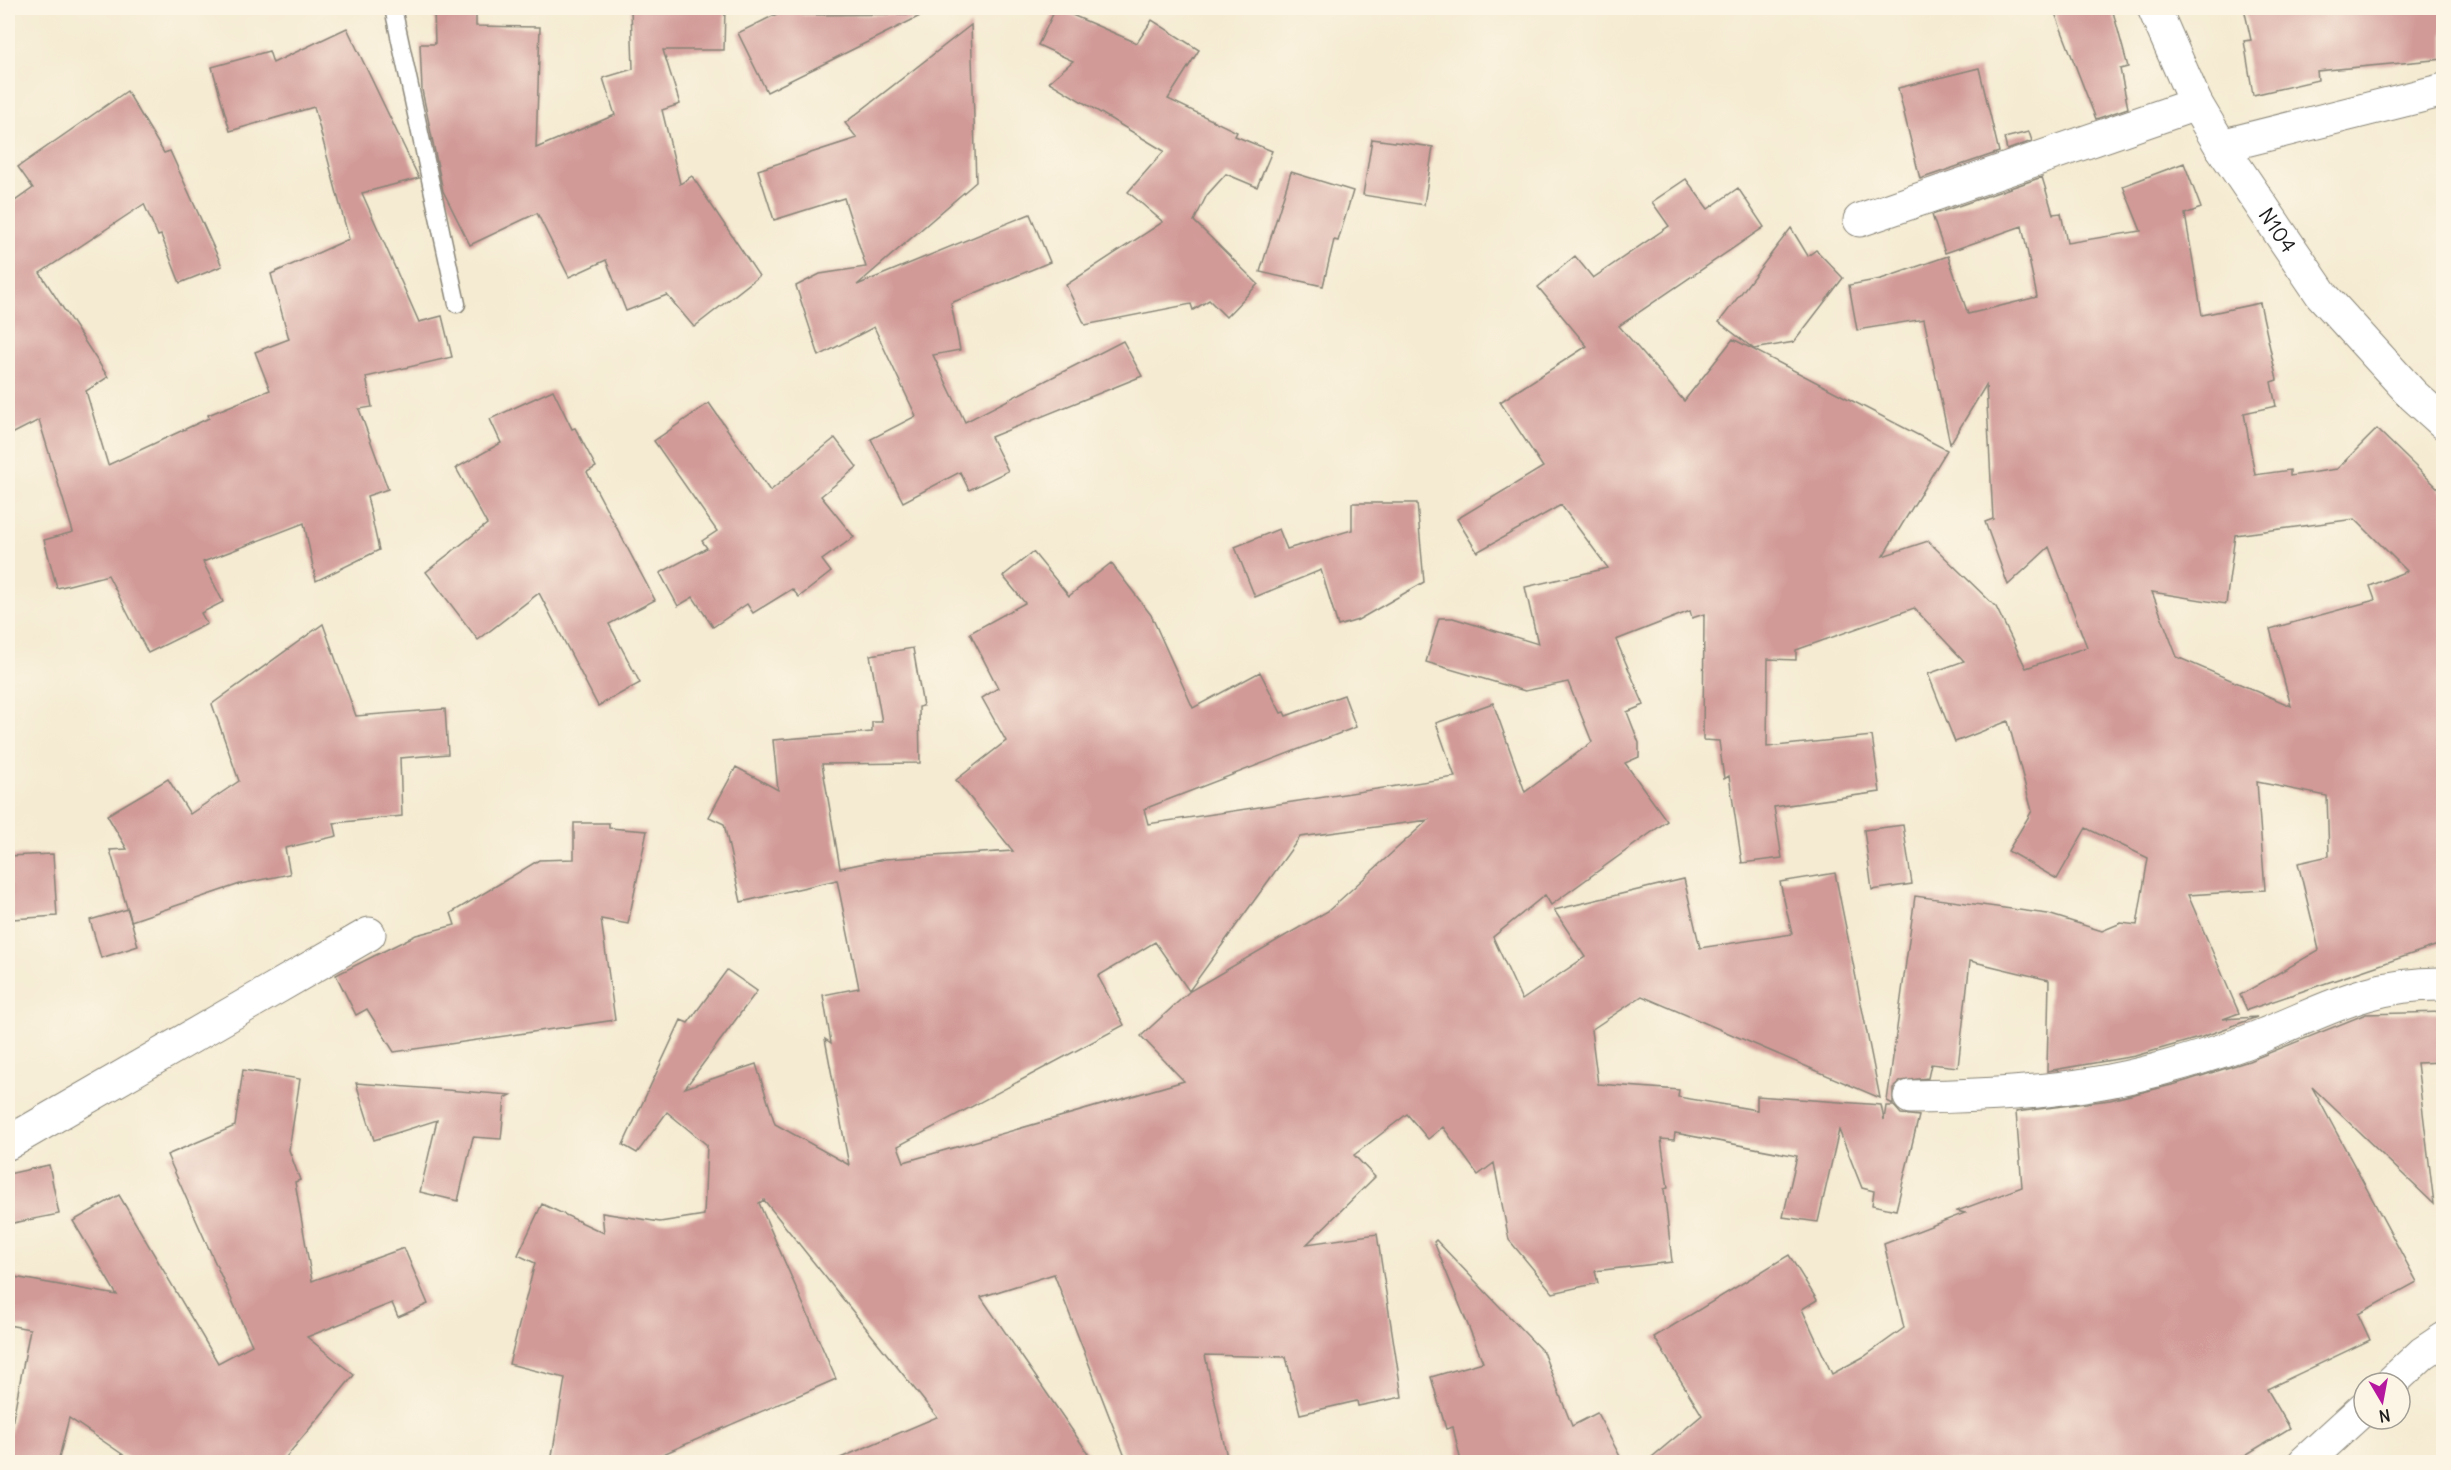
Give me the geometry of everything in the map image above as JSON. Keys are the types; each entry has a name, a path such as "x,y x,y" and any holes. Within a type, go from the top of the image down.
{"street":[{"name":"N104","path":"2154,8 2196,104 2221,146 2322,295 2413,395 2444,423"},
{"path":"2221,146 2444,90"},
{"path":"1860,220 2196,104"},
{"path":"8,1143 369,934"},
{"path":"1910,1097 1965,1096 2102,1084 2172,1066 2254,1038 2348,998 2410,983 2444,984"},
{"path":"2404,1371 2423,1353 2444,1339"},
{"path":"2305,1462 2352,1419"}],"lane":[{"path":"393,8 457,304"}],"building":[{"path":"434,8 476,8 476,26 540,27 536,148 615,115 603,78 633,69 631,8 725,8 724,50 663,50 680,104 662,110 680,184 692,176 759,276 694,327 667,295 626,311 606,260 569,277 537,213 470,245 443,191 422,90 420,44 435,44"},
{"path":"789,8 798,8 802,15 924,14 767,92 738,33"},
{"path":"1056,8 1137,43 1152,20 1199,50 1168,99 1237,132 1235,136 1272,151 1257,187 1226,174 1207,195 1194,221 1258,284 1226,317 1209,300 1193,310 1191,304 1085,325 1066,285 1163,222 1128,192 1164,151 1049,82 1073,61 1038,45"},
{"path":"2053,8 2112,8 2128,67 2120,69 2128,108 2096,119"},
{"path":"2244,8 2444,8 2444,59 2317,71 2318,80 2253,95 2244,41 2251,40"},
{"path":"971,25 976,182 857,285 1030,214 1050,262 951,303 960,350 933,355 965,422 1123,341 1142,376 991,437 1008,471 969,490 960,472 903,502 871,439 916,416 874,327 819,356 796,286 820,274 866,267 844,198 774,220 758,170 857,138 845,123"},
{"path":"347,28 419,178 362,193 419,322 442,316 452,357 366,377 372,407 359,409 388,489 367,496 379,550 316,581 304,523 203,562 223,602 201,613 207,624 148,653 108,575 57,588 44,540 73,532 39,420 8,436 8,206 33,188 18,167 127,91 164,153 170,151 222,266 180,283 161,235 158,236 144,204 40,273 108,377 86,391 108,465 209,418 208,415 270,390 255,352 289,339 271,274 349,239 314,107 230,131 212,67 269,51 273,63"},
{"path":"1979,68 1999,152 1920,179 1898,88"},
{"path":"2029,132 2032,141 2007,150 2004,138"},
{"path":"1372,139 1433,147 1424,205 1363,195"},
{"path":"2184,163 2201,208 2185,214 2202,315 2260,303 2277,380 2271,382 2276,406 2244,413 2255,475 2290,470 2290,476 2337,469 2377,429 2444,494 2444,943 2247,1010 2240,995 2319,950 2298,863 2329,856 2327,796 2257,782 2265,890 2188,895 2239,1013 2223,1019 2257,1017 2202,1037 2135,1056 2047,1071 2049,980 1970,961 1958,1067 1931,1064 1928,1078 1901,1081 1893,1088 1893,1104 1887,1101 1915,896 2048,914 2102,931 2121,923 2137,925 2148,858 2086,828 2057,879 2008,851 2032,811 2008,721 1955,742 1928,674 1964,661 1914,608 1796,650 1796,660 1768,659 1767,747 1872,736 1880,792 1774,807 1782,858 1742,863 1729,776 1724,779 1719,741 1703,740 1704,614 1692,618 1690,611 1616,640 1644,705 1627,712 1639,743 1639,757 1625,763 1667,821 1551,905 1545,895 1493,937 1522,1000 1585,957 1554,910 1684,879 1700,948 1792,934 1780,882 1835,873 1880,1098 1642,996 1591,1030 1598,1084 1679,1090 1678,1097 1757,1110 1757,1096 1881,1105 1884,1120 1886,1106 1894,1106 1901,1114 1919,1116 1896,1210 1872,1205 1874,1191 1862,1188 1839,1130 1818,1222 1783,1217 1797,1156 1675,1133 1674,1140 1661,1139 1668,1188 1664,1189 1672,1262 1595,1271 1598,1283 1553,1293 1509,1240 1494,1163 1478,1175 1443,1127 1428,1139 1407,1114 1354,1155 1375,1177 1307,1244 1377,1234 1402,1397 1358,1406 1357,1401 1300,1414 1286,1357 1205,1355 1228,1462 1127,1462 1054,1274 981,1297 1094,1462 831,1462 937,1417 764,1200 759,1203 836,1379 645,1462 551,1462 565,1378 509,1364 535,1263 518,1255 542,1204 604,1233 602,1213 660,1222 704,1215 707,1145 667,1112 637,1153 623,1145 681,1020 688,1023 727,970 757,991 685,1088 756,1064 775,1124 849,1165 825,1039 831,1043 823,995 859,988 837,880 741,902 724,824 709,817 736,767 778,790 773,740 872,732 872,722 882,722 870,655 913,648 923,706 919,707 920,763 822,764 840,868 885,859 1013,851 956,780 1006,741 982,698 998,688 970,633 1025,603 1003,576 1033,552 1069,596 1111,563 1151,615 1193,708 1260,672 1281,713 1284,712 1286,716 1344,695 1356,727 1144,809 1148,824 1455,777 1436,723 1493,703 1525,792 1592,742 1568,682 1525,691 1426,662 1439,618 1453,618 1538,644 1525,587 1608,568 1561,505 1477,552 1457,519 1543,467 1500,402 1587,346 1538,287 1575,256 1593,278 1669,226 1652,202 1686,179 1708,209 1738,188 1764,227 1619,326 1684,401 1733,339 1947,450 1883,556 1928,541 1996,607 2026,668 2087,647 2049,547 2008,585 1985,522 1993,519 1986,385 1950,444 1924,319 1857,330 1849,285 1881,279 1948,256 1968,314 2037,297 2022,226 1945,253 1932,215 2042,177 2053,214 2061,213 2067,243 2141,231 2123,186","holes":["2355,519 2407,571 2370,586 2375,600 2270,629 2291,706 2177,657 2152,592 2226,604 2235,535","1428,820 1328,911 1190,991 1141,1036 1184,1081 904,1162 898,1146 1124,1025 1098,976 1155,942 1189,991 1300,837"]},
{"path":"1291,172 1353,191 1338,241 1334,240 1323,286 1260,272"},
{"path":"1791,228 1808,256 1816,250 1843,278 1794,342 1754,349 1719,322"},
{"path":"553,390 572,429 575,428 596,467 587,472 655,600 609,624 640,683 598,706 539,593 478,640 426,572 487,524 456,468 501,443 490,419"},
{"path":"709,403 770,491 835,438 857,467 821,496 854,537 822,560 831,572 799,597 792,589 753,613 747,604 713,627 693,597 678,606 660,573 707,548 702,541 717,531 654,441"},
{"path":"1352,503 1417,503 1424,582 1358,620 1338,626 1321,570 1255,597 1235,547 1279,529 1287,549 1352,530"},
{"path":"323,624 356,716 445,709 448,754 400,758 402,816 334,823 337,836 285,848 290,874 240,884 131,921 110,850 127,849 107,815 168,779 190,814 239,781 212,704"},
{"path":"574,823 609,823 609,828 647,831 628,924 601,919 615,1020 394,1052 367,1009 356,1015 336,975 416,935 455,925 451,913 539,860 574,859"},
{"path":"1903,825 1912,884 1872,890 1864,830"},
{"path":"53,854 57,916 12,919 8,856"},
{"path":"128,909 138,946 101,958 90,920"},
{"path":"2444,1012 2444,1062 2417,1063 2434,1204 2312,1087 2417,1282 2358,1314 2370,1340 2267,1389 2290,1428 2234,1462 1646,1462 1702,1415 1654,1337 1789,1255 1817,1300 1802,1309 1832,1374 1865,1356 1904,1328 1884,1244 1965,1213 1957,1211 2022,1187 2016,1112 2110,1100 2176,1084 2249,1061 2366,1014"},
{"path":"243,1070 300,1079 289,1150 300,1180 295,1182 312,1281 404,1248 428,1304 398,1317 392,1303 307,1337 354,1375 282,1462 134,1462 69,1418 58,1462 8,1462 8,1445 30,1329 8,1325 8,1276 117,1295 73,1221 119,1195 218,1363 252,1345 167,1155 235,1126"},
{"path":"356,1083 511,1095 505,1098 501,1139 473,1137 458,1201 420,1192 437,1120 374,1140"},
{"path":"49,1165 59,1214 8,1224 8,1174"},
{"path":"1436,1240 1543,1352 1572,1426 1597,1413 1623,1462 1461,1462 1453,1427 1446,1429 1431,1377 1483,1362 1434,1242"}]}
